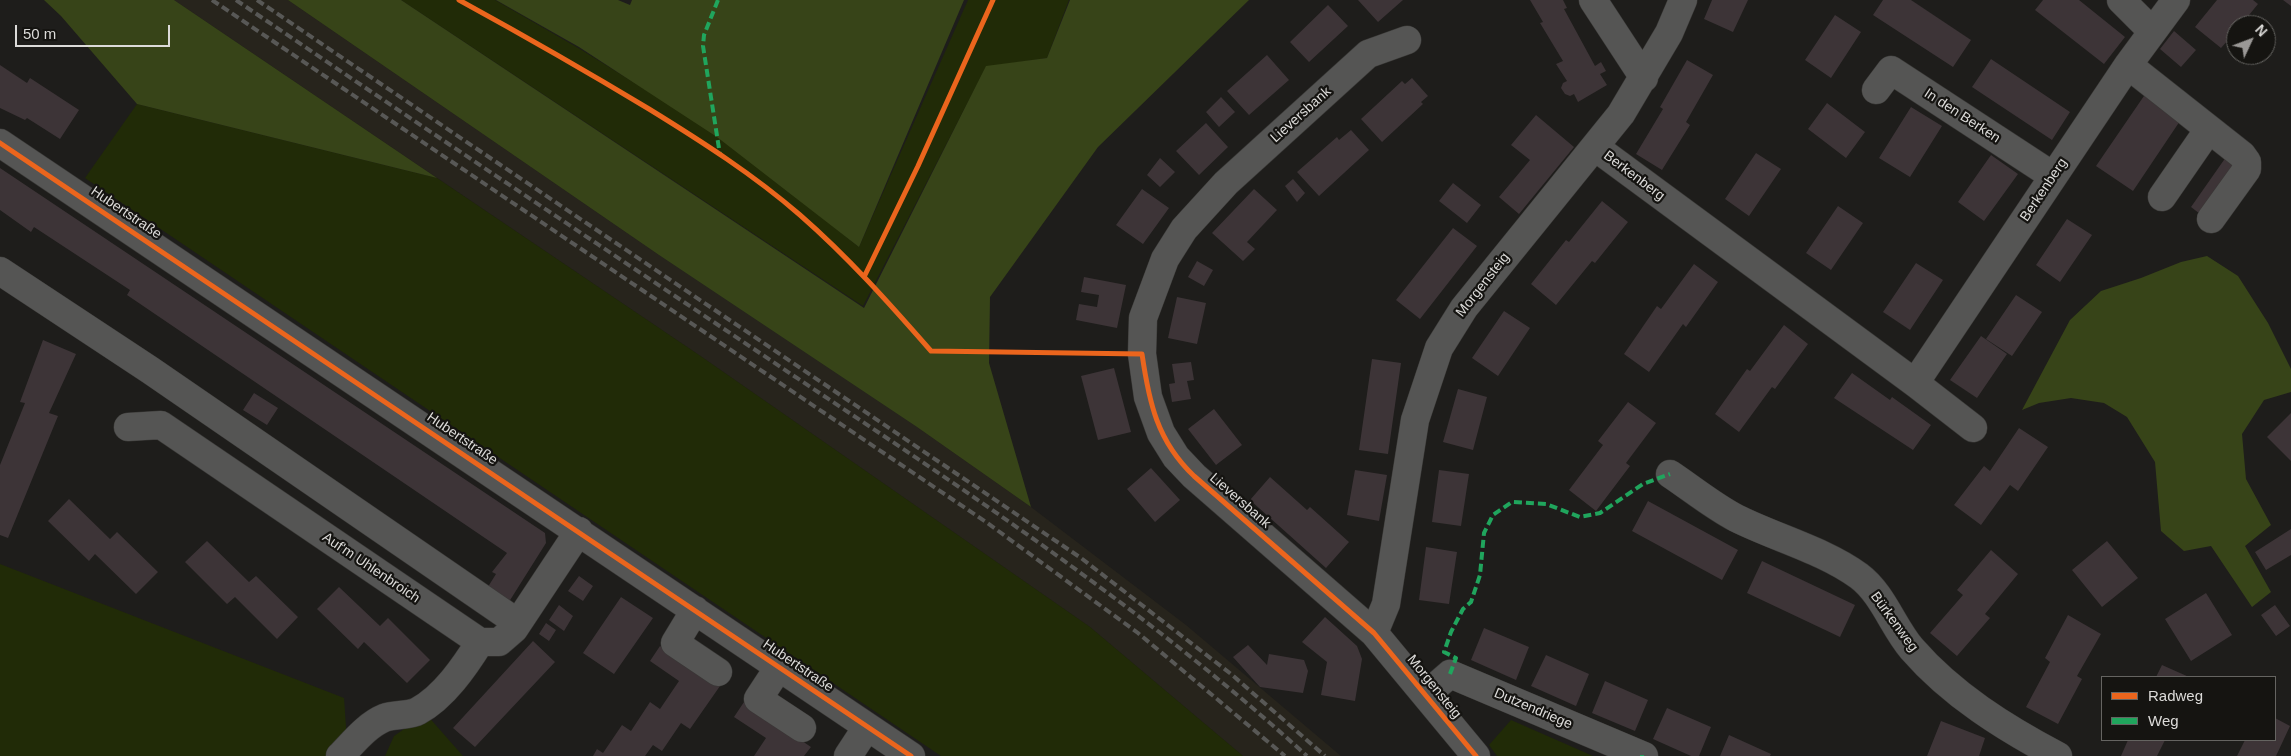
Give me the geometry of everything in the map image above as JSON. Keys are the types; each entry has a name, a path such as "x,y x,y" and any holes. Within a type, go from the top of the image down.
{"street":[{"path":"1593,0 1644,78"},
{"name":"Morgensteig","path":"1476,756 1374,633 1388,595 1415,420 1439,348 1464,308 1622,114 1669,33 1683,0"},
{"path":"2121,0 2152,31"},
{"name":"Berkenberg","path":"1915,383 2128,65 2176,0"},
{"name":"Lieversbank","path":"1374,633 1194,476 1176,457 1161,433 1148,397 1142,354 1143,318 1165,259 1184,229 1204,206 1368,54 1407,40"},
{"path":"2128,65 2242,155 2247,162 2247,169 2212,219"},
{"name":"In den Berken","path":"1876,90 1891,70 2053,176"},
{"path":"2162,197 2209,129"},
{"name":"Hubertstraße","path":"0,142 911,756"},
{"name":"Berkenberg","path":"1595,147 1915,383 1973,428"},
{"path":"0,271 150,370 518,623"},
{"name":"Auf'm Uhlenbroich","path":"128,427 161,424 480,642"},
{"name":"Bürkenweg","path":"1670,474 1735,517 1827,558 1859,577 1878,596 1911,648 1930,668 1990,717 2022,738 2058,756"},
{"path":"340,756 369,728 382,719 396,714 417,712 461,673 480,642 499,642 518,623 579,531"},
{"path":"695,610 675,643 718,672"},
{"path":"779,667 758,699 802,728"},
{"name":"Dutzendriege","path":"1426,694 1450,674 1644,756"},
{"path":"848,756 868,727"}],"shaded area":[{"path":"174,0 288,0 659,255 917,427 1031,507 1186,625 1341,756 1243,756 1090,627 699,355"}],"green space":[{"path":"44,0 174,0 437,178 137,104 61,16"},
{"path":"288,0 401,0 864,308 986,66 1047,58 1070,0 1249,0 1098,147 990,297 989,363 1031,507 917,427 659,255"},
{"path":"401,0 495,0 580,49 720,136 859,247 968,0 1069,0 1047,58 986,67 863,306"},
{"path":"496,0 618,0 630,5 632,0 964,0 859,247 717,137 579,47"},
{"path":"137,104 437,178 699,355 1090,627 1243,756 941,756 85,178"},
{"path":"2207,256 2238,276 2268,323 2291,369 2291,392 2264,400 2242,434 2246,479 2271,525 2245,546 2271,592 2252,607 2211,546 2184,551 2161,531 2155,462 2127,417 2104,403 2071,398 2039,403 2022,410 2070,320 2101,291 2181,262"},
{"path":"0,564 344,698 348,756 0,756"},
{"path":"426,714 463,756 385,756 394,736"},
{"path":"1511,720 1593,756 1497,756 1489,745"}],"building":[{"path":"1358,0 1403,0 1378,22"},
{"path":"1530,0 1563,0 1567,8 1564,9 1595,66 1601,62 1606,71 1600,74 1607,85 1578,102 1574,94 1570,96 1565,94 1561,88 1563,83 1567,81 1556,64 1563,61 1540,23 1543,22"},
{"path":"1712,0 1748,0 1733,32 1704,19"},
{"path":"1883,0 1911,0 1971,40 1953,67 1873,15"},
{"path":"2043,0 2079,0 2125,37 2104,64 2035,10"},
{"path":"2217,0 2253,0 2258,4 2249,15 2226,15 2226,42 2221,48 2195,27"},
{"path":"2283,0 2291,0 2291,6"},
{"path":"1328,5 1348,26 1309,62 1290,42"},
{"path":"1835,15 1861,32 1831,78 1805,60"},
{"path":"2174,31 2196,50 2181,67 2160,49"},
{"path":"1267,55 1289,80 1249,115 1227,91"},
{"path":"1991,59 2070,112 2052,140 1972,87"},
{"path":"1687,60 1713,75 1686,122 1690,125 1662,170 1636,154 1663,109 1660,107"},
{"path":"0,65 27,83 30,78 79,110 60,139 27,118 25,120 0,108"},
{"path":"1412,78 1428,96 1421,102 1423,104 1382,142 1361,119 1402,81 1405,84"},
{"path":"2146,93 2182,118 2133,191 2096,166"},
{"path":"1221,97 1235,112 1219,127 1206,112"},
{"path":"1827,103 1865,132 1846,158 1808,129"},
{"path":"1911,107 1942,126 1910,177 1879,158"},
{"path":"1536,115 1574,147 1519,214 1499,197 1530,160 1511,145"},
{"path":"1206,123 1228,147 1199,175 1176,151"},
{"path":"1351,130 1369,150 1319,196 1297,172 1337,137 1339,140"},
{"path":"1756,153 1781,169 1749,216 1725,199"},
{"path":"1991,155 2018,174 1984,221 1958,202"},
{"path":"2226,157 2240,167 2204,217 2191,207"},
{"path":"1160,158 1175,172 1160,187 1147,175"},
{"path":"0,168 545,533 546,543 507,605 486,590 496,574 492,572 507,553 127,295 130,290 34,227 31,232 0,210"},
{"path":"1293,179 1305,193 1297,202 1285,186"},
{"path":"1453,183 1481,205 1467,223 1439,201"},
{"path":"1142,189 1169,208 1143,244 1116,225"},
{"path":"1254,189 1277,210 1247,242 1255,249 1243,261 1212,233"},
{"path":"1602,201 1628,222 1595,263 1592,261 1556,305 1531,284 1566,240 1569,242"},
{"path":"1838,206 1863,223 1831,270 1806,253"},
{"path":"2067,219 2092,235 2060,282 2036,265"},
{"path":"1453,228 1477,246 1420,319 1396,300"},
{"path":"1197,261 1213,270 1204,286 1188,277"},
{"path":"1916,263 1943,280 1910,330 1883,312"},
{"path":"1694,264 1718,282 1686,327 1683,324 1649,372 1624,354 1657,306 1661,309"},
{"path":"1084,277 1126,285 1117,328 1076,320 1079,304 1097,307 1099,295 1081,292"},
{"path":"2016,295 2042,312 2012,356 1986,339"},
{"path":"1177,297 1206,303 1197,344 1168,338"},
{"path":"1504,311 1530,328 1498,376 1472,358"},
{"path":"1784,325 1808,344 1775,389 1772,387 1739,432 1715,414 1747,369 1750,371"},
{"path":"1981,336 2007,354 1977,398 1950,380"},
{"path":"43,340 76,354 49,413 58,416 8,538 0,535 0,465 25,403 20,402"},
{"path":"1372,359 1401,363 1388,454 1359,450"},
{"path":"1191,362 1194,380 1187,381 1191,399 1172,402 1169,384 1175,383 1172,364"},
{"path":"1114,368 1131,432 1098,440 1081,376"},
{"path":"1852,373 1890,400 1892,397 1931,425 1913,450 1834,398"},
{"path":"1458,389 1487,397 1473,450 1443,442"},
{"path":"254,393 278,408 267,425 243,410"},
{"path":"1628,402 1656,423 1626,463 1630,466 1596,511 1569,490 1603,445 1598,441"},
{"path":"1214,409 1242,445 1216,465 1188,429"},
{"path":"2291,413 2291,461 2267,437"},
{"path":"2019,428 2048,447 2018,491 2010,485 1981,525 1954,505 1984,466 1990,471"},
{"path":"1151,468 1180,500 1155,522 1127,489"},
{"path":"1355,470 1387,475 1379,521 1347,515"},
{"path":"1439,470 1469,474 1461,526 1432,522"},
{"path":"1270,477 1307,510 1310,507 1349,542 1326,568 1250,500"},
{"path":"69,499 110,539 117,532 158,572 136,594 95,554 89,561 48,521"},
{"path":"1648,501 1738,550 1722,580 1632,531"},
{"path":"2291,529 2291,555 2266,570 2255,552"},
{"path":"207,541 249,582 256,576 298,617 277,639 235,597 227,604 185,562"},
{"path":"2107,541 2138,578 2102,607 2072,570"},
{"path":"1426,547 1457,552 1449,604 1419,600"},
{"path":"1991,550 2018,574 1985,614 1990,618 1957,656 1930,633 1963,595 1957,590"},
{"path":"1762,561 1855,605 1840,637 1747,593"},
{"path":"579,576 593,586 583,601 568,591"},
{"path":"339,587 380,626 388,618 430,660 407,683 364,642 358,649 317,609"},
{"path":"2206,593 2232,635 2191,661 2165,619"},
{"path":"621,597 653,618 614,674 583,653"},
{"path":"559,605 573,616 564,631 549,620"},
{"path":"2275,605 2290,626 2276,636 2261,615"},
{"path":"2068,615 2101,634 2077,676 2082,679 2058,724 2026,707 2050,662 2045,658"},
{"path":"1325,617 1357,646 1362,659 1355,701 1321,695 1327,662 1302,642"},
{"path":"546,623 556,630 549,641 539,634"},
{"path":"1484,628 1529,647 1516,680 1471,660"},
{"path":"533,641 555,662 475,747 453,728"},
{"path":"1248,645 1267,665 1269,654 1304,660 1308,671 1303,693 1260,687 1233,657"},
{"path":"660,646 720,686 690,729 681,723 662,751 653,745 645,756 593,756 597,749 603,753 622,725 631,731 650,702 660,709 679,681 650,661"},
{"path":"1546,655 1589,674 1576,706 1531,686"},
{"path":"2162,665 2187,676 2156,676"},
{"path":"1605,681 1648,700 1635,731 1592,713"},
{"path":"744,702 811,747 804,756 754,756 766,738 734,717"},
{"path":"1667,708 1711,727 1699,756 1691,756 1653,739"},
{"path":"2276,719 2290,726 2276,756 2237,756 2244,741 2276,741"},
{"path":"1941,721 1985,738 1979,756 1927,756"},
{"path":"1729,735 1771,754 1770,756 1720,756"},
{"path":"2128,741 2164,741 2157,756 2121,756"}],"railway":[{"path":"212,0 986,522 1138,633 1285,756"},
{"path":"236,0 927,465 1058,556 1185,652 1307,756"},
{"path":"257,0 1081,558 1231,674 1325,756"}],"marked path":[{"path":"718,0 704,35 703,46 720,155"},
{"path":"1450,674 1456,658 1444,652 1451,632 1463,609 1471,602 1480,575 1484,533 1493,515 1512,502 1546,504 1580,517 1600,513 1643,484 1670,474"}],"cycle path":[{"path":"459,0 649,109 746,172 800,215 835,247 931,351 1142,354 1148,388 1157,420 1163,435 1181,463 1374,633 1476,756"},
{"path":"865,275 918,166 993,0"},
{"path":"0,143 911,756"}]}
